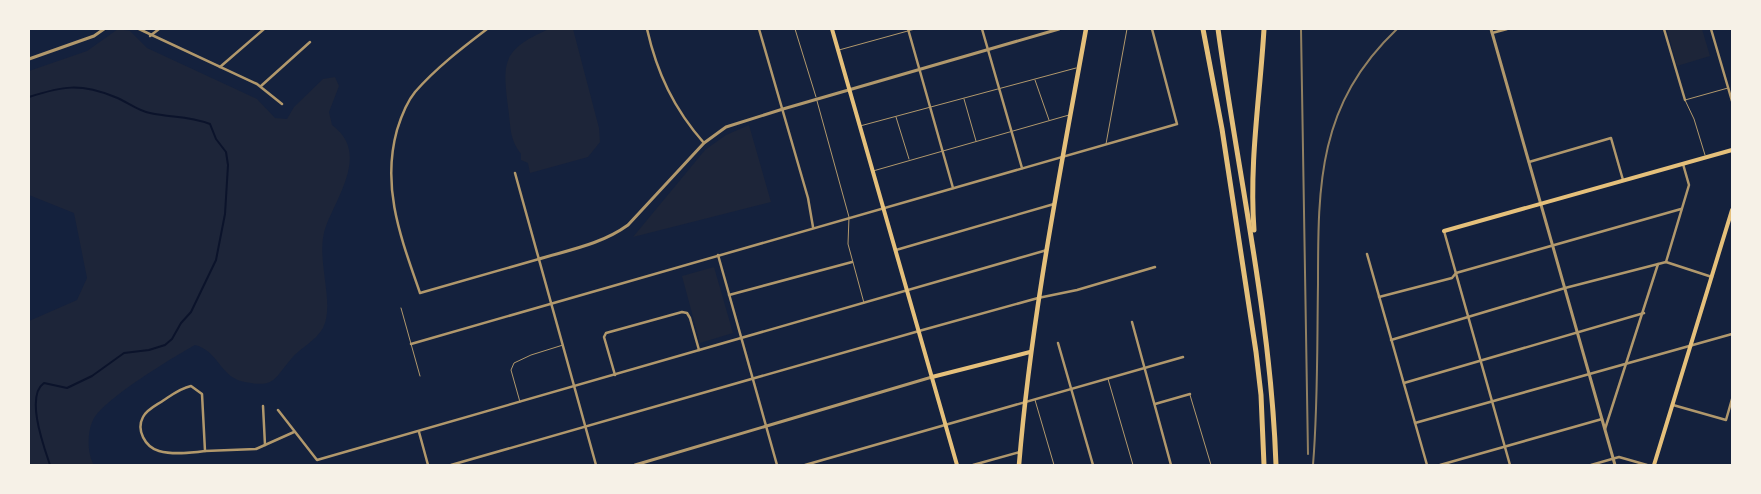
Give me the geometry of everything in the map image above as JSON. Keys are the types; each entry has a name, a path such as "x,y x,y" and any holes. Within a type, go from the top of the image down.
{"highway":[{"path":"1203,29 1222,129 1256,352 1261,395 1264,465"},
{"path":"1218,29 1256,260 1273,394 1276,465"},
{"path":"1256,260 1252,171 1264,29"}],"main road":[{"path":"832,29 958,465"},
{"path":"1019,465 1030,352 1038,298 1086,29"},
{"path":"1444,231 1732,150"},
{"path":"1654,465 1732,210"},
{"path":"932,377 1030,352"}],"street":[{"path":"29,59 81,41 104,29"},
{"path":"139,29 150,36 261,86 282,104"},
{"path":"150,36 158,29"},
{"path":"220,67 264,29"},
{"path":"487,29 442,65 414,93 401,115 392,148 390,182 395,213 420,293 602,240 620,231 628,225 704,143 726,128 783,108 1058,29"},
{"path":"646,29 661,78 687,124 704,143"},
{"path":"760,29 808,198 813,228"},
{"path":"982,29 1022,168"},
{"path":"411,344 1177,124 1152,29"},
{"path":"1507,29 1492,31 1615,465"},
{"path":"1664,29 1685,100"},
{"path":"1711,29 1732,101"},
{"path":"908,30 953,188"},
{"path":"261,86 310,42"},
{"path":"1529,162 1611,138 1623,180"},
{"path":"1666,262 1689,185 1683,164"},
{"path":"515,173 596,465"},
{"path":"896,250 1056,204"},
{"path":"1379,297 1452,278 1456,273 1682,209"},
{"path":"1444,231 1510,465"},
{"path":"278,410 317,460 1046,250"},
{"path":"1367,254 1427,465"},
{"path":"718,255 777,465"},
{"path":"729,296 852,262"},
{"path":"1391,340 1565,288 1666,262 1712,277"},
{"path":"1605,430 1644,313 1658,264"},
{"path":"452,465 919,331 1038,298 1077,290 1154,267"},
{"path":"615,375 604,337 606,333 682,312 687,313 690,318 699,350"},
{"path":"1404,383 1644,313"},
{"path":"1132,322 1171,465"},
{"path":"1415,423 1732,334"},
{"path":"1058,343 1093,465"},
{"path":"805,465 1183,357"},
{"path":"635,465 932,377"},
{"path":"205,452 202,394 198,389 191,386 183,388 148,411 142,418 142,434 150,447 165,452 205,452 256,449 294,432"},
{"path":"1154,404 1190,394"},
{"path":"1673,405 1726,420 1732,399"},
{"path":"263,406 265,445"},
{"path":"1440,465 1602,419"},
{"path":"419,432 428,465"},
{"path":"973,465 1020,451"},
{"path":"1591,465 1619,457 1648,465"}],"lane":[{"path":"795,29 850,217 848,244 864,303"},
{"path":"838,50 916,29"},
{"path":"1106,144 1127,29"},
{"path":"860,126 1079,67"},
{"path":"1035,79 1048,120"},
{"path":"1705,157 1694,119 1685,100 1728,88"},
{"path":"964,98 976,141"},
{"path":"873,171 1072,114"},
{"path":"896,116 909,160"},
{"path":"401,308 420,376"},
{"path":"520,403 511,370 514,363 532,354 563,345"},
{"path":"1108,378 1133,465"},
{"path":"1190,394 1211,465"},
{"path":"1035,399 1054,465"}],"shaded area":[{"path":"118,29 130,31 147,48 257,99 275,118 287,119 294,107 323,79 335,77 339,86 329,112 332,125 343,136 350,160 348,173 326,226 323,238 326,317 320,333 295,355 277,377 268,383 255,384 237,380 203,348 195,345 124,390 100,411 93,420 89,437 90,455 94,465 29,465 29,321 77,300 87,278 74,213 29,195 29,71 87,51"},
{"path":"549,29 573,29 599,128 600,142 588,157 530,173 528,163 521,160 521,154 514,143 511,132 505,78 506,67 514,50 522,43"},
{"path":"1667,29 1702,29 1710,56 1677,66"},
{"path":"749,125 771,202 633,237 705,150 726,135"},
{"path":"714,267 733,333 700,343 682,276"}],"waterway":[{"path":"29,97 62,88 81,88 115,97 146,112 202,121 210,124 216,139 226,152 228,165 225,214 216,260 191,312 181,323 172,339 165,345 149,350 124,353 92,376 67,388 44,383 39,390 36,399 36,410 50,465"}],"railway":[{"path":"1301,29 1308,454"},
{"path":"1313,465 1317,397 1319,212 1322,179 1328,147 1337,116 1351,86 1371,57 1397,29"}]}
